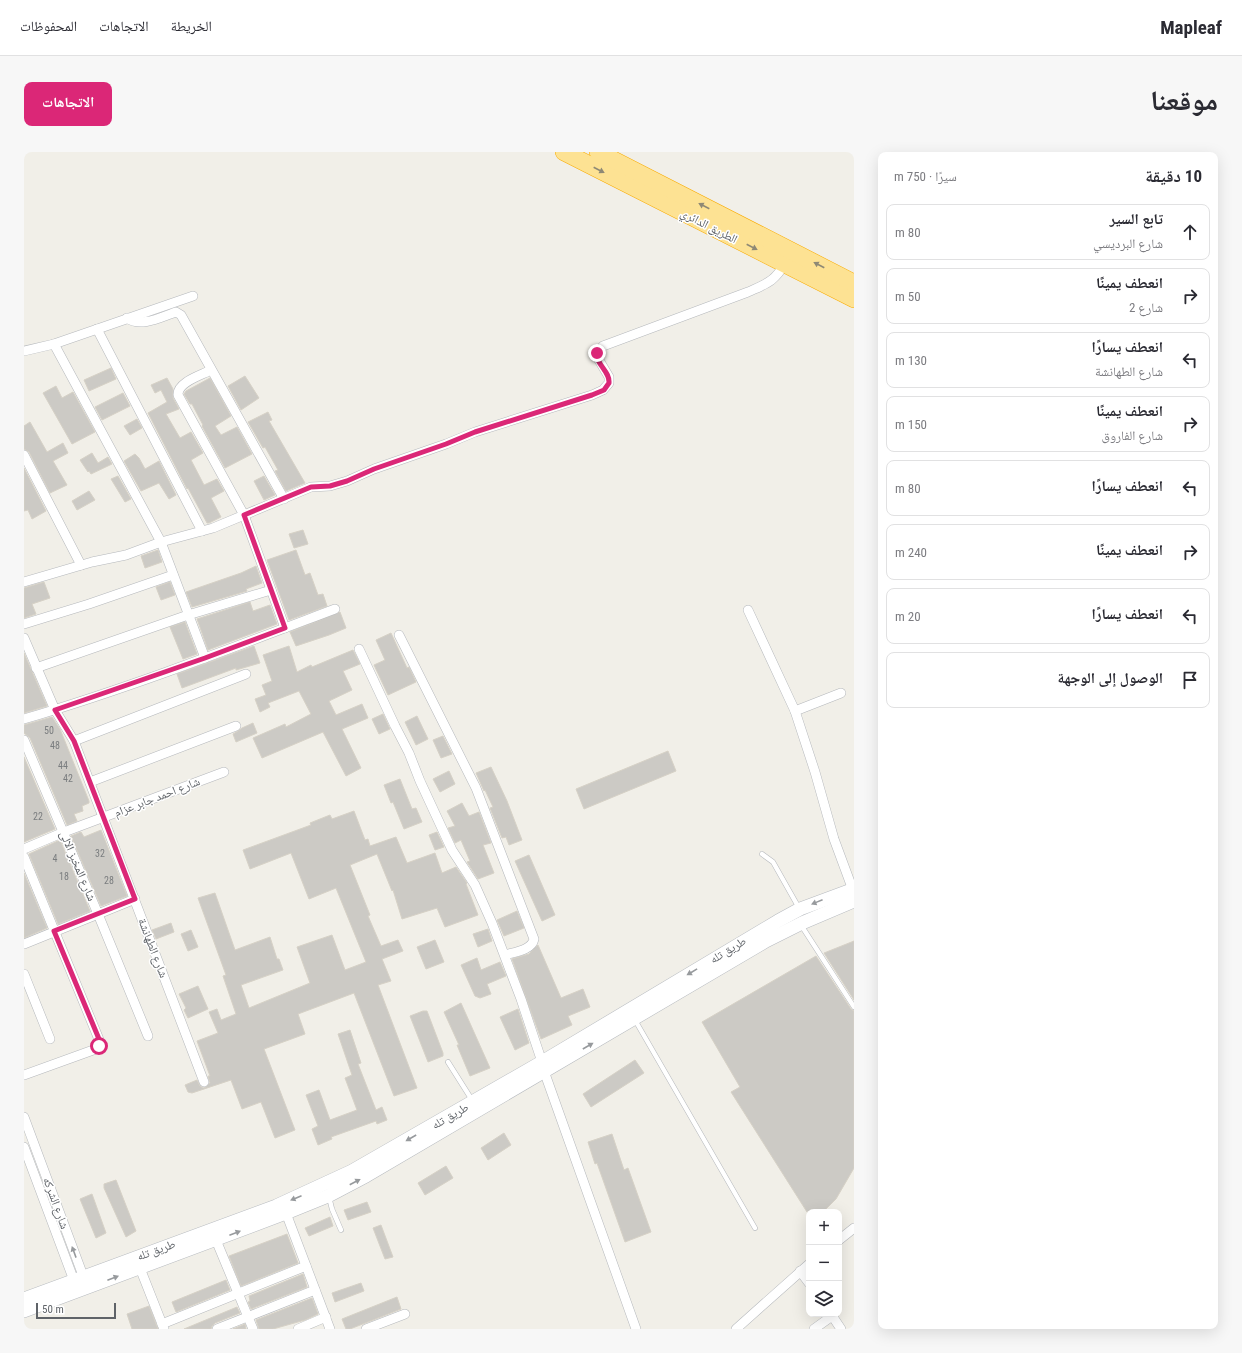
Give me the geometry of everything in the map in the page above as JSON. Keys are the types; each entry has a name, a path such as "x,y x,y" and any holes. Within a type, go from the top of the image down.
{"highway":[{"name":"الطريق الدائري","path":"564,152 789,257 854,283"},
{"name":"الطريق الدائري","path":"598,152 789,257 831,287 854,299"},
{"path":"831,287 846,302 854,307"}],"main road":[{"name":"طريق تله","path":"138,1263 216,1240 328,1196 366,1176 612,1025 799,917 854,893"},
{"name":"طريق تله","path":"612,1025 634,1018 766,942 799,917"},
{"name":"طريق تله","path":"24,1311 81,1284 138,1263 276,1206 352,1172 473,1102 543,1067"},
{"name":"طريق تله","path":"24,1299 81,1284"}],"street":[{"path":"24,582 92,562 126,555 161,542 202,531 311,487 330,486 347,481 374,469 446,444 475,432 598,392 607,387 609,383 609,377 596,355 603,346 748,292 776,277 789,257"},
{"path":"24,351 54,344 193,296"},
{"path":"127,318 132,321 145,322 176,312 179,313 284,499"},
{"path":"97,329 202,531"},
{"path":"54,344 161,542 205,658"},
{"path":"211,370 182,385 179,388 178,395 244,515 285,628"},
{"path":"24,455 81,565"},
{"path":"24,624 89,604 173,575"},
{"path":"36,668 188,615 271,590"},
{"path":"24,719 55,710 205,658 335,610"},
{"path":"748,610 795,711 815,772 834,839 854,893"},
{"path":"399,635 476,788 534,939 529,947 505,955"},
{"name":"شارع الطهانشة","path":"24,638 55,710 74,741 204,1082"},
{"path":"359,649 409,753 420,781 452,850 475,885 505,955 636,1329"},
{"path":"74,741 246,674"},
{"path":"795,711 841,693"},
{"path":"90,782 236,726"},
{"name":"شارع المخبز الالى","path":"24,740 64,832 148,1036"},
{"name":"شارع احمد جابر عزام","path":"24,849 64,832 224,772"},
{"path":"24,857 100,1042 96,1049 24,1075"},
{"path":"24,944 135,899"},
{"path":"24,974 50,1039"},
{"name":"شارع الشركه","path":"24,1117 81,1284"},
{"name":"شارع الشركه","path":"24,1147 81,1284"},
{"path":"286,1213 330,1329"},
{"path":"842,1238 854,1228"},
{"path":"216,1240 253,1329"},
{"path":"138,1263 163,1327 306,1266"},
{"path":"736,1329 806,1266"},
{"path":"800,1271 808,1281"},
{"path":"218,1329 315,1290"},
{"path":"366,1329 406,1314"},
{"path":"298,1329 326,1317"},
{"path":"814,1329 829,1317"},
{"path":"833,1317 842,1329"}],"lane":[{"path":"762,854 773,862 799,917 854,1007"},
{"path":"634,1018 755,1228"},
{"path":"448,1062 473,1102"},
{"path":"328,1196 341,1230"}],"building":[{"path":"111,368 116,379 89,391 84,380"},
{"path":"245,376 259,398 241,410 228,386"},
{"path":"167,378 173,389 173,398 179,409 166,414 180,438 191,432 203,453 191,460 204,485 217,479 224,491 211,498 221,517 209,523 207,523 188,488 187,489 148,413 167,402 161,390 155,393 151,385"},
{"path":"210,378 231,416 215,426 221,435 237,427 252,454 225,468 192,404 190,404 184,394 186,391"},
{"path":"56,386 62,398 73,392 95,432 72,444 43,393"},
{"path":"123,393 130,406 102,420 95,407"},
{"path":"268,412 272,420 269,421 305,483 286,491 275,471 278,470 248,422"},
{"path":"137,419 142,428 130,435 124,426"},
{"path":"30,422 47,452 63,443 68,453 53,461 67,485 50,493 29,452 24,449 24,426"},
{"path":"92,453 98,463 108,457 112,464 91,474 80,460"},
{"path":"135,454 145,469 159,461 176,495 169,499 159,483 141,491 124,461"},
{"path":"24,468 46,511 32,519 28,510 24,511"},
{"path":"118,476 131,499 125,502 111,479"},
{"path":"264,476 275,495 264,500 254,481"},
{"path":"89,491 95,500 77,510 72,501"},
{"path":"303,530 308,544 294,548 289,534"},
{"path":"158,550 162,562 145,568 141,556"},
{"path":"296,550 305,575 310,573 318,595 323,594 327,606 289,620 267,560"},
{"path":"256,566 262,583 246,589 247,591 192,607 186,592 241,573"},
{"path":"44,582 50,598 32,604 36,614 24,618 24,588"},
{"path":"170,582 175,595 161,600 156,587"},
{"path":"250,602 253,611 270,605 277,624 208,650 197,619"},
{"path":"340,612 346,628 296,646 290,632"},
{"path":"185,622 197,654 183,659 170,627"},
{"path":"391,633 407,668 409,667 416,682 388,695 374,665 385,660 376,640"},
{"path":"254,646 260,663 236,670 236,668 182,688 177,674"},
{"path":"289,646 297,672 311,665 312,667 353,650 360,664 343,671 352,690 329,701 336,715 362,704 368,718 342,729 361,768 346,776 323,732 262,758 253,738 285,724 286,727 311,714 299,691 268,703 270,707 260,712 255,699 266,695 262,685 272,681 263,655"},
{"path":"24,653 47,706 24,713"},
{"path":"383,714 390,729 379,734 372,719"},
{"path":"417,716 428,739 416,745 405,722"},
{"path":"52,717 60,729 89,801 89,803 82,806 83,811 74,814 77,821 67,825 30,738 24,733 24,725"},
{"path":"253,723 257,733 236,742 233,734"},
{"path":"443,736 452,754 441,758 433,740"},
{"path":"668,751 676,771 584,809 576,789"},
{"path":"24,757 55,829 24,842"},
{"path":"491,767 507,801 522,840 509,845 506,837 502,838 490,808 493,807 476,773"},
{"path":"449,771 455,784 440,792 433,779"},
{"path":"400,779 412,809 416,808 422,822 404,829 384,785"},
{"path":"462,803 469,816 479,812 491,843 483,845 494,873 478,879 467,862 470,861 461,840 455,843 448,828 455,826 447,811"},
{"path":"354,811 365,840 368,839 370,846 396,837 407,863 435,853 442,873 456,867 467,883 466,884 478,915 445,927 437,908 402,919 393,890 392,891 377,854 350,865 370,915 368,916 381,946 398,940 403,951 382,959 391,981 378,985 417,1088 394,1096 354,993 298,1014 305,1034 264,1049 295,1130 275,1138 261,1102 242,1109 231,1080 192,1093 188,1092 185,1085 197,1080 203,1088 210,1083 208,1076 210,1076 197,1041 218,1033 209,1012 217,1009 221,1020 236,1014 223,976 226,975 198,898 215,893 235,950 270,937 277,959 279,959 283,970 241,985 249,1008 310,983 297,947 332,935 345,970 366,962 336,888 309,899 291,853 250,869 243,850 311,825 310,823 330,815 332,819"},
{"path":"101,830 127,896 101,906 71,836 81,832 84,837"},
{"path":"437,832 444,847 435,850 429,835"},
{"path":"60,840 90,911 58,924 29,854"},
{"path":"529,855 555,915 542,921 515,861"},
{"path":"24,873 47,928 24,938"},
{"path":"517,911 524,928 504,936 497,920"},
{"path":"171,923 174,932 156,939 152,930"},
{"path":"488,929 492,941 478,947 473,934"},
{"path":"191,930 198,947 188,951 181,934"},
{"path":"435,940 444,962 426,969 417,947"},
{"path":"854,941 854,1000 824,953"},
{"path":"538,945 561,998 583,989 590,1007 568,1016 572,1025 541,1039 512,959 529,954"},
{"path":"816,956 851,1009 854,1011 854,1168 836,1199 826,1209 806,1209 806,1210 731,1092 740,1087 702,1022"},
{"path":"477,958 481,970 500,962 506,976 487,984 491,994 480,998 475,996 461,965"},
{"path":"198,986 208,1009 188,1018 184,1010 186,1008 179,994"},
{"path":"461,1003 490,1068 470,1076 457,1045 459,1045 444,1012"},
{"path":"518,1009 529,1043 515,1050 500,1017"},
{"path":"427,1011 443,1053 443,1056 428,1062 410,1016"},
{"path":"350,1030 361,1063 358,1064 376,1110 382,1107 387,1120 377,1124 376,1121 331,1137 332,1139 318,1145 312,1129 318,1126 306,1095 319,1090 330,1120 357,1110 345,1078 352,1075 338,1034"},
{"path":"635,1060 644,1073 591,1107 583,1094"},
{"path":"504,1133 511,1145 488,1160 481,1148"},
{"path":"612,1134 624,1170 628,1168 651,1232 625,1242 588,1142"},
{"path":"446,1166 453,1178 425,1195 418,1183"},
{"path":"116,1180 136,1231 126,1237 104,1188 104,1184"},
{"path":"92,1194 106,1233 96,1238 80,1199"},
{"path":"367,1202 371,1212 348,1220 344,1210"},
{"path":"330,1217 333,1226 309,1236 305,1228"},
{"path":"381,1225 393,1257 385,1259 373,1228"},
{"path":"287,1234 298,1263 241,1286 229,1256"},
{"path":"303,1274 307,1287 251,1309 248,1302 250,1301 249,1296"},
{"path":"226,1280 230,1290 176,1312 172,1302"},
{"path":"361,1283 364,1291 335,1302 332,1293"},
{"path":"397,1297 401,1309 350,1329 346,1329 342,1319"},
{"path":"312,1298 318,1314 305,1320 273,1329 259,1329 256,1320"},
{"path":"149,1306 158,1329 132,1329 127,1314"},
{"path":"237,1307 240,1313 215,1323 211,1329 184,1329"},
{"path":"245,1324 246,1329 233,1329"}],"route":[{"path":"99,1046 99,1039 54,931 135,899 74,741 55,710 205,658 285,628 244,515 311,487 330,486 347,481 374,469 446,444 475,432 604,390 609,383 609,377 598,360 596,355 597,353"}]}
